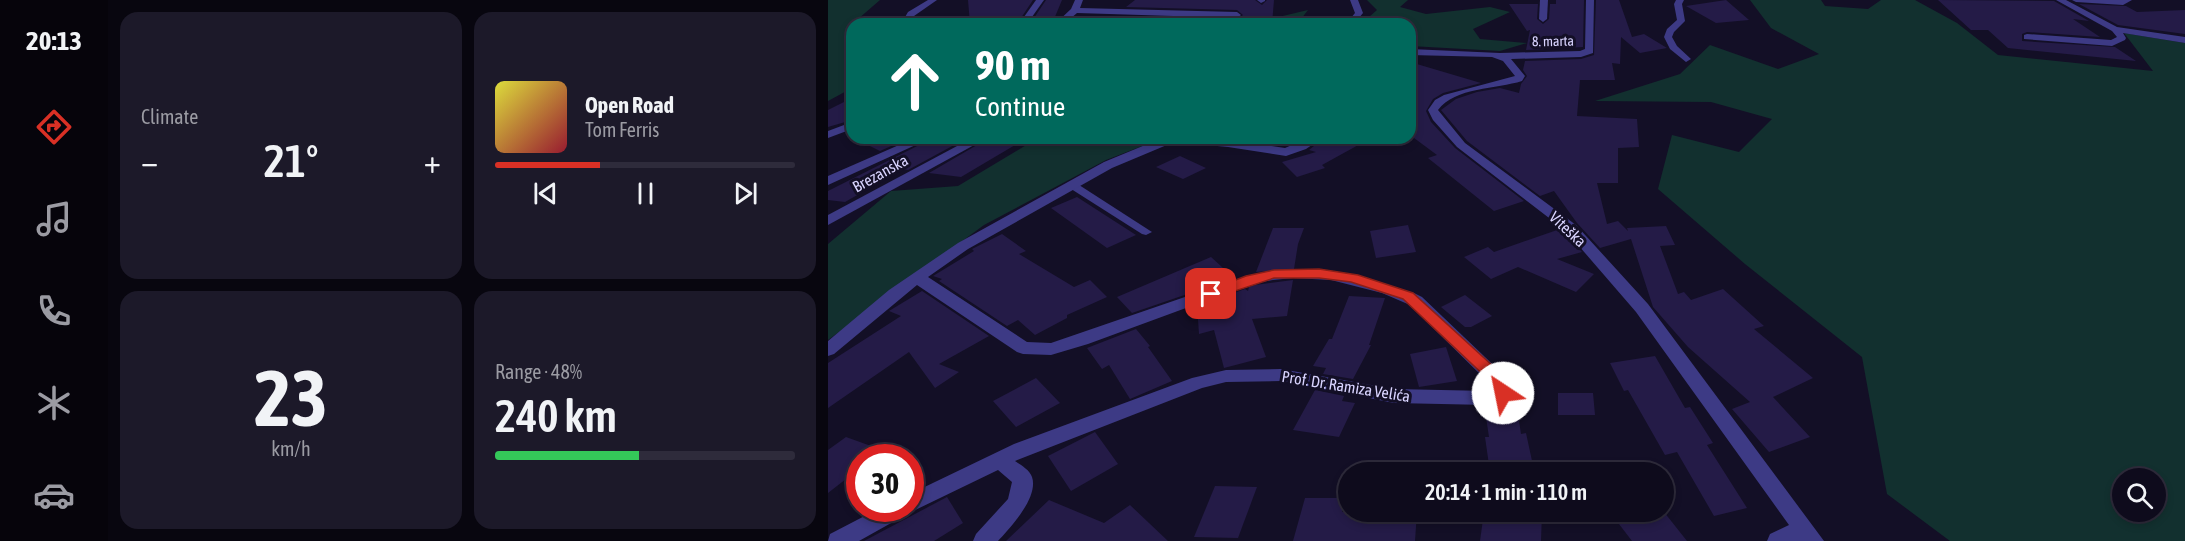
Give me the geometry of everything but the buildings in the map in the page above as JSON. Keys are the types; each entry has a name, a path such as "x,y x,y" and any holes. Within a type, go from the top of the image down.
{"street":[{"path":"908,18 933,0"},
{"path":"1027,18 1040,0"},
{"path":"1066,18 1075,10 1079,0"},
{"path":"1132,11 1142,0"},
{"path":"1354,0 1359,13 1355,18"},
{"path":"1543,19 1544,0"},
{"name":"8. marta","path":"1500,56 1581,54 1590,51 1590,0"},
{"path":"1680,0 1678,4 1681,21 1670,31 1668,37 1673,46 1686,58"},
{"path":"2060,0 2115,29 2185,40"},
{"path":"2076,0 2123,3 2128,0"},
{"path":"1075,10 1237,15"},
{"path":"2027,37 2112,43 2122,38 2115,29"},
{"path":"1416,52 1485,53 1500,56"},
{"name":"Viteška","path":"1500,56 1506,59 1520,76 1518,79 1476,88 1438,103 1433,110 1437,118 1461,145 1571,228 1642,308 1808,535"},
{"path":"828,135 846,128"},
{"name":"Brezanska","path":"828,181 911,144"},
{"name":"Brezanska","path":"828,221 970,144"},
{"path":"828,350 895,293 996,226 1131,154 1156,144"},
{"path":"1234,144 1286,152 1307,144"},
{"name":"Prof. Dr. Ramiza Velića","path":"918,278 1023,348 1051,349 1251,279 1274,274 1319,273 1353,278 1408,296 1500,382 1503,393 1488,398 1409,397 1281,375 1226,376 1198,383 999,459 924,497"},
{"path":"984,541 1013,507 1023,488 1023,479 999,459"},
{"path":"838,541 875,522"},
{"path":"1778,541 1808,535"}],"lane":[{"path":"1072,185 1146,232"}],"green space":[{"path":"828,0 880,0 859,18 846,18 846,91 828,101"},
{"path":"1367,0 1408,0 1400,7 1426,14 1490,7 1510,12 1473,29 1480,39 1527,43 1500,51 1416,46 1416,18 1368,18 1377,10"},
{"path":"1750,0 1821,0 1825,6 1868,9 1881,0 1915,0 1957,23 1998,55 2153,71 2124,33 2185,43 2185,541 1950,541 1887,494 1862,357 1745,264 1658,189 1672,135 1739,152 1772,119 1711,102 1595,101 1680,74 1710,45 1778,69 1819,54 1771,28"},
{"path":"1308,10 1302,18 1274,18"},
{"path":"1028,144 1147,144 1106,160 984,225 828,340 828,244 891,191 958,186"}],"route":[{"path":"1211,294 1251,279 1274,274 1319,273 1353,278 1408,296 1416,301 1500,382 1504,388 1503,393"}]}
